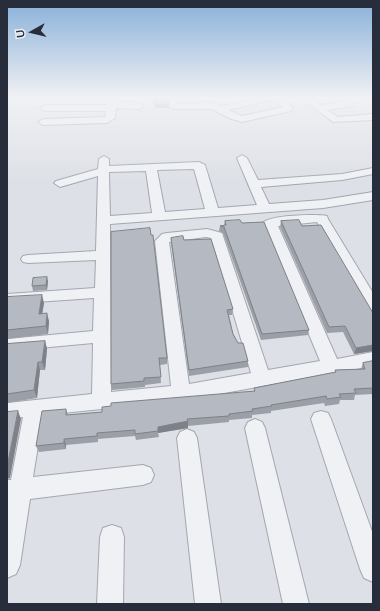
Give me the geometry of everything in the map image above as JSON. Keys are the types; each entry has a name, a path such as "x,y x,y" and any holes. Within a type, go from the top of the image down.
{"street":[{"path":"242,158 265,208"},
{"path":"101,401 105,220 104,164"},
{"path":"60,183 104,164 151,166 199,165 213,213"},
{"path":"151,166 159,216"},
{"path":"254,184 342,177 373,170"},
{"path":"105,220 323,204 373,196"},
{"path":"332,368 270,223 314,218 322,219 373,306"},
{"path":"181,393 162,240 166,237 207,233 217,236 262,380"},
{"path":"28,259 104,255"},
{"path":"7,299 103,292"},
{"path":"7,345 102,336"},
{"path":"7,411 181,393 332,368 373,359"},
{"path":"7,565 14,490 34,409"},
{"path":"321,419 373,569"},
{"path":"255,428 296,604"},
{"path":"187,438 208,604"},
{"path":"14,490 143,475"},
{"path":"110,604 112,537"}],"building":[{"path":"240,220 242,223 264,222 309,330 262,334 224,227 220,226 226,225 225,221"},
{"path":"299,220 302,226 321,225 373,313 373,345 356,348 345,326 329,327 281,221"},
{"path":"150,228 151,235 153,235 167,358 159,358 161,377 144,378 144,381 111,384 111,232"},
{"path":"183,236 184,240 211,239 233,309 227,310 233,334 238,343 243,343 248,361 189,370 171,238"},
{"path":"47,277 46,285 32,286 33,278"},
{"path":"42,295 39,314 47,313 46,326 7,330 7,297"},
{"path":"45,341 42,362 38,362 34,390 7,394 7,344"},
{"path":"373,361 373,388 354,389 356,393 339,394 341,397 327,399 326,396 271,405 272,406 252,409 253,411 229,414 229,416 187,419 188,421 158,427 158,431 135,434 135,430 97,433 97,436 64,439 64,443 36,446 42,411 66,409 66,415 102,412 102,407 111,406 111,403 255,391 254,388 336,372 335,370 365,369 363,363"},
{"path":"18,411 7,467 7,412"}]}
